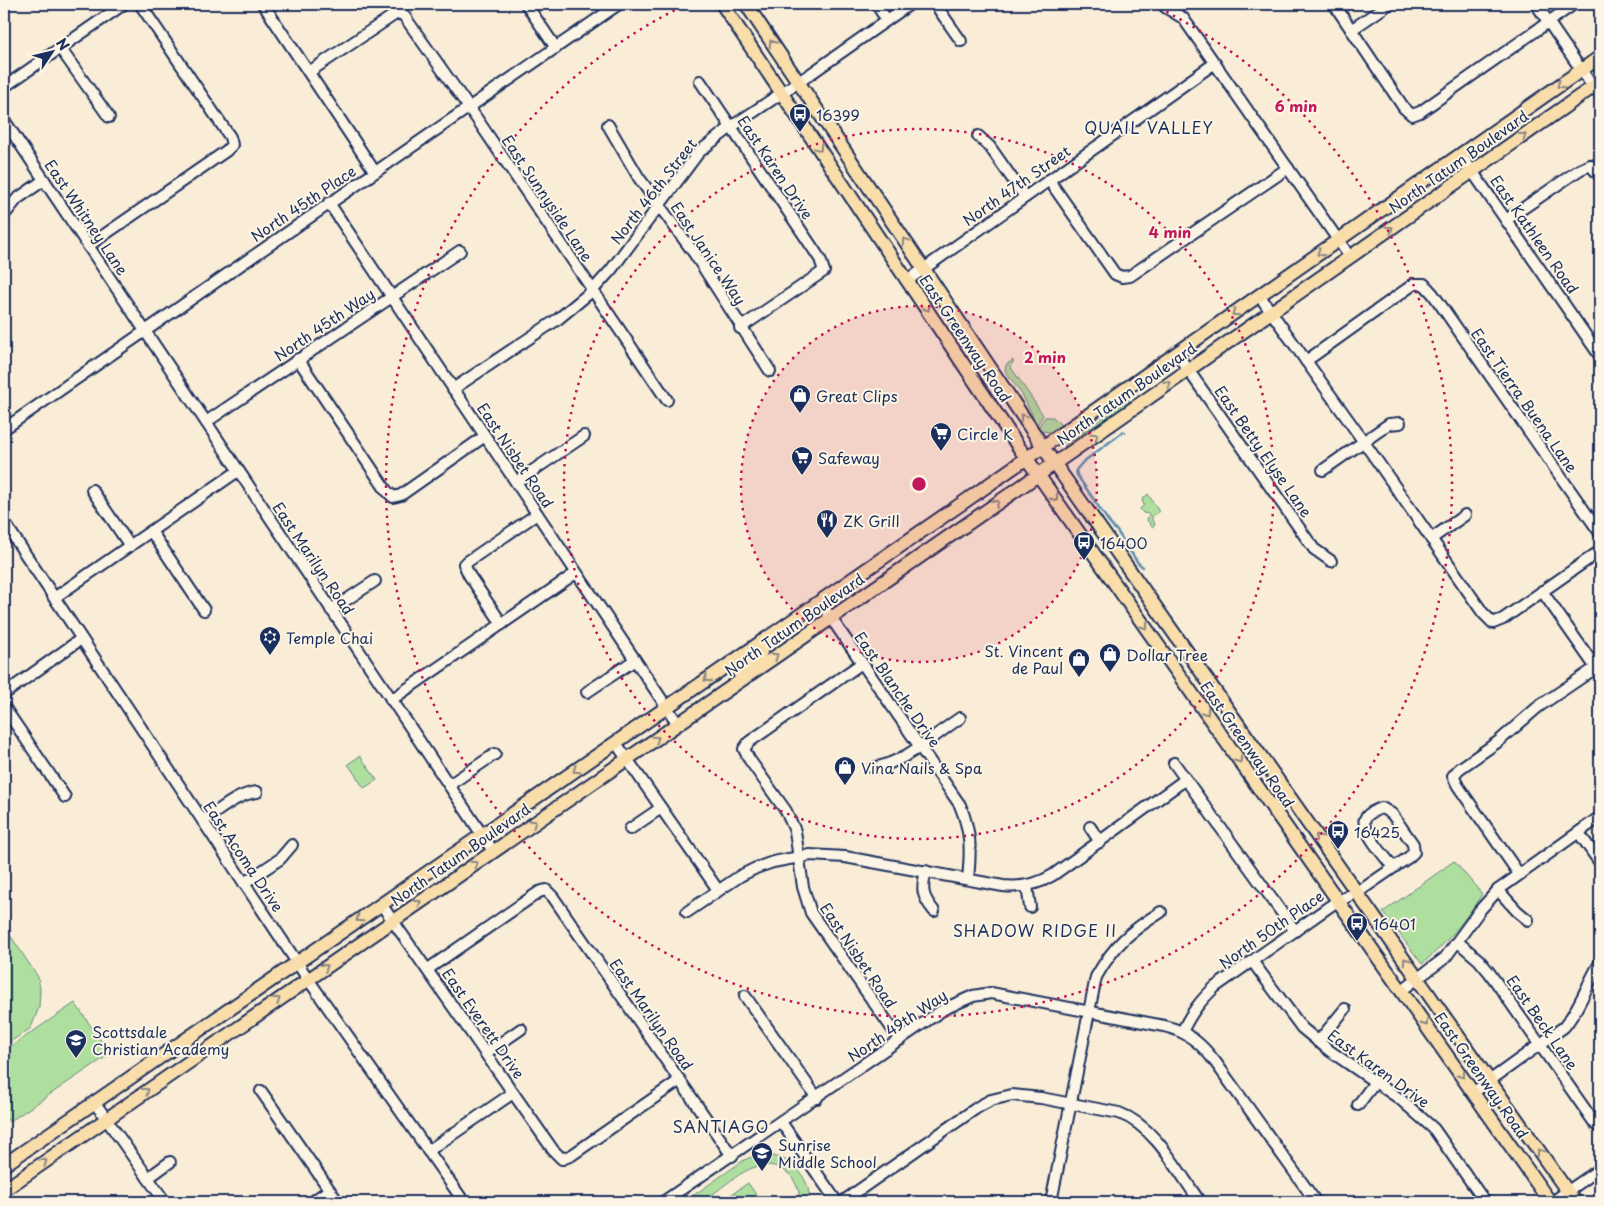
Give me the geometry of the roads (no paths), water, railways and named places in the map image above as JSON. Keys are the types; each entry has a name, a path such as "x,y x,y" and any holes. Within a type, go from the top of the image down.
{"main road":[{"name":"East Greenway Road","path":"722,4 1026,458 1551,1202"},
{"name":"East Greenway Road","path":"751,6 798,82 1054,463 1571,1197"},
{"name":"North Tatum Boulevard","path":"4,1166 901,546 1600,57"},
{"name":"North Tatum Boulevard","path":"4,1190 1597,85"},
{"path":"945,336 961,325"},
{"path":"901,546 908,551 912,551 947,537 948,524 978,501 997,479"},
{"path":"831,618 842,602 897,564 902,554 901,546"},
{"path":"721,694 732,679 762,652 764,646 761,642"}],"street":[{"path":"4,87 124,4"},
{"path":"88,246 232,145 230,137 140,4"},
{"path":"263,4 375,172"},
{"path":"526,4 556,48"},
{"name":"North 45th Place","path":"4,429 328,203 470,108 619,4"},
{"path":"876,4 887,20"},
{"name":"North 46th Street","path":"454,389 558,320 592,291 611,270 699,152 731,127 910,4"},
{"path":"935,4 961,41"},
{"path":"1334,4 1404,108 1412,115 1420,112 1574,4"},
{"path":"1351,30 1389,4"},
{"path":"1536,4 1582,70 1597,85"},
{"path":"1165,7 1184,18 1350,257"},
{"name":"East Sunnyside Lane","path":"309,72 394,15 402,13 470,108 667,400"},
{"path":"60,48 109,117"},
{"name":"North 47th Street","path":"908,280 1215,64"},
{"name":"East Karen Drive","path":"700,81 820,259 824,271 740,328"},
{"name":"East Whitney Lane","path":"4,120 145,331"},
{"name":"East Janice Way","path":"608,125 638,178 694,254 740,328 770,371"},
{"path":"978,136 990,147 1025,197"},
{"name":"East Kathleen Road","path":"1461,155 1600,356"},
{"path":"1506,220 1590,164 1600,176"},
{"path":"1049,180 1114,274 1122,277 1130,276 1288,168"},
{"path":"4,215 17,199 44,180"},
{"name":"East Nisbet Road","path":"328,203 678,724"},
{"name":"North 45th Way","path":"206,422 460,251"},
{"name":"East Tierra Buena Lane","path":"1306,361 1414,284 1424,284 1433,294 1600,534"},
{"path":"1259,295 1482,613 1493,623 1503,619 1600,551"},
{"name":"East Marilyn Road","path":"145,331 493,851"},
{"name":"East Betty Elyse Lane","path":"1177,354 1314,549 1331,561"},
{"path":"298,360 386,490 393,497 401,495 485,436"},
{"path":"1323,470 1389,424 1400,423"},
{"path":"516,482 584,436"},
{"path":"54,598 238,471"},
{"path":"92,490 130,546"},
{"path":"502,624 469,575 464,564 537,514"},
{"path":"1431,539 1465,515"},
{"name":"East Acoma Drive","path":"4,522 308,979 464,1202"},
{"path":"151,531 204,610"},
{"path":"391,700 576,572"},
{"path":"332,610 375,581"},
{"path":"1519,874 1458,786 1454,776 1459,769 1499,741 1538,707 1598,666 1542,591"},
{"name":"East Blanche Drive","path":"820,602 950,790 965,817 971,850 968,879"},
{"path":"4,694 81,639"},
{"path":"587,692 634,660"},
{"name":"East Nisbet Road","path":"862,663 749,742 744,749 786,811 795,831 803,887 811,913 900,1040"},
{"path":"4,707 65,797"},
{"path":"873,768 885,766 920,746 960,718"},
{"path":"616,743 718,890"},
{"path":"448,785 495,754"},
{"path":"1174,763 1295,931"},
{"path":"687,912 718,890 756,868 773,862 810,854 845,857 1014,887 1027,886 1046,880 1186,779"},
{"path":"203,821 238,798 257,792"},
{"path":"630,830 661,808"},
{"name":"North 50th Place","path":"1182,1032 1200,1000 1215,987 1339,901 1393,867 1414,852 1413,844 1392,814 1389,810 1382,808 1366,817 1364,822 1365,827 1393,867"},
{"path":"1402,990 1445,958 1480,910 1498,890 1600,817"},
{"path":"1090,827 1100,842"},
{"path":"1579,833 1600,864"},
{"path":"244,883 280,859 292,845"},
{"path":"926,871 923,894 934,911"},
{"path":"1027,886 1030,907"},
{"name":"East Marilyn Road","path":"428,969 539,892 546,890 558,904 732,1156"},
{"path":"1498,890 1528,920"},
{"name":"East Everett Drive","path":"381,904 553,1150 562,1159 572,1155 680,1080"},
{"path":"1050,1202 1096,977 1106,958 1118,944 1161,912"},
{"name":"East Beck Lane","path":"1458,942 1479,960 1489,972 1596,1125"},
{"name":"East Karen Drive","path":"1252,961 1302,1028 1318,1042 1400,1099 1434,1130 1485,1202"},
{"path":"1474,1092 1564,1027 1572,1018 1600,963"},
{"name":"North 49th Way","path":"663,1202 944,1009 965,998 991,993 1164,1026 1182,1032"},
{"path":"745,996 817,1098"},
{"path":"1318,1042 1345,1009"},
{"path":"486,1053 520,1029"},
{"path":"1182,1032 1193,1038 1207,1050 1316,1202"},
{"path":"1358,1106 1375,1082"},
{"path":"261,1091 338,1202"},
{"path":"428,1151 514,1092"},
{"path":"842,1202 991,1100 1012,1095 1041,1098 1119,1113 1138,1122 1156,1140 1200,1202"},
{"path":"95,1103 165,1202"},
{"path":"781,1122 837,1202"},
{"path":"148,1178 170,1162"},
{"path":"1551,1202 1571,1197 1600,1169"},
{"path":"312,1202 329,1190"}],"waterway":[{"path":"1125,432 1083,462 1076,470 1077,475 1111,525 1138,563 1143,567"}],"place":[{"name":"16399","path":"800,133"},
{"name":"Great Clips","path":"800,414"},
{"name":"Circle K","path":"941,452"},
{"name":"Safeway","path":"802,476"},
{"name":"ZK Grill","path":"827,539"},
{"name":"16400","path":"1084,561"},
{"name":"Temple Chai","path":"270,656"},
{"name":"Dollar Tree","path":"1110,673"},
{"name":"St. Vincent de Paul","path":"1079,678"},
{"name":"Vina Nails & Spa","path":"845,786"},
{"name":"16425","path":"1338,850"},
{"name":"16401","path":"1357,942"},
{"name":"Scottsdale Christian Academy","path":"76,1059"},
{"name":"Sunrise Middle School","path":"762,1172"}],"district":[{"name":"QUAIL VALLEY","path":"1149,127"},
{"name":"SHADOW RIDGE II","path":"1035,930"},
{"name":"SANTIAGO","path":"721,1126"}]}
